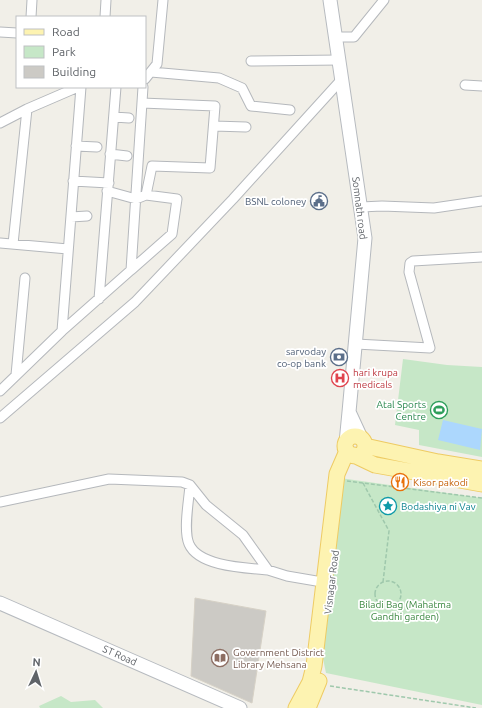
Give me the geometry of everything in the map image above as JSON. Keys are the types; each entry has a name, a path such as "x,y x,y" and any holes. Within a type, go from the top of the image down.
{"main road":[{"name":"Somnath road","path":"330,0 365,238 349,412 354,448"},
{"path":"354,448 482,469"},
{"path":"354,448 375,465 482,484"},
{"path":"296,708 310,682 314,666 328,583 337,474 354,448"},
{"name":"Visnagar Road","path":"308,708 318,685 328,583 342,480 354,448"},
{"name":"ST Road","path":"0,603 240,708"},
{"name":"ST Road","path":"0,610 226,708"}],"street":[{"path":"30,16 32,0"},
{"path":"105,16 106,0"},
{"path":"148,75 158,64 163,0"},
{"path":"336,37 354,37 384,0"},
{"path":"0,32 16,33"},
{"path":"251,61 340,60"},
{"path":"148,75 219,78 242,88 251,106 290,110"},
{"path":"0,418 135,302 342,79"},
{"path":"465,85 482,86"},
{"path":"0,123 27,109 77,88"},
{"path":"62,331 79,88"},
{"path":"99,299 116,88"},
{"path":"132,270 143,88"},
{"path":"142,103 215,106 210,168 152,166 146,195"},
{"path":"13,244 27,109"},
{"path":"114,117 129,118"},
{"path":"214,126 246,127"},
{"path":"76,146 97,147"},
{"path":"110,154 127,156"},
{"path":"0,390 62,331 172,234 177,199 146,195 136,199 108,187 73,181"},
{"path":"361,207 382,206 434,208 482,201"},
{"path":"71,216 87,216"},
{"path":"0,243 68,249"},
{"path":"356,344 430,348 410,272 410,263 413,261 482,257"},
{"path":"16,375 25,278"},
{"path":"0,502 108,479 182,482 190,485 206,505 243,535 268,570"},
{"path":"190,485 187,530 188,543 192,549 212,562 268,570 287,576 328,583"}],"path":[{"path":"342,480 482,498"},
{"path":"363,483 389,531 382,582 377,588 376,599 382,605 394,604 400,594 398,586 391,581 382,582"},
{"path":"318,685 476,708"}],"green space":[{"name":"Atal Sports Centre","path":"403,359 447,365 482,367 482,457 419,445 419,430 395,425"},
{"name":"Biladi Bag (Mahatma Gandhi garden)","path":"340,478 482,498 482,705 326,673 322,654"},
{"path":"61,696 71,702 95,700 103,708 40,708 39,706"}],"water":[{"path":"443,420 482,429 480,450 438,440"}],"building":[{"path":"195,598 266,611 252,703 191,676"}],"place":[{"name":"BSNL coloney","path":"319,201"},
{"name":"sarvoday co-op bank","path":"339,357"},
{"name":"hari krupa medicals","path":"340,378"},
{"name":"Atal Sports Centre","path":"439,410"},
{"name":"Kisor pakodi","path":"400,482"},
{"name":"Bodashiya ni Vav","path":"388,506"},
{"name":"Government District Library Mehsana","path":"220,658"}]}
